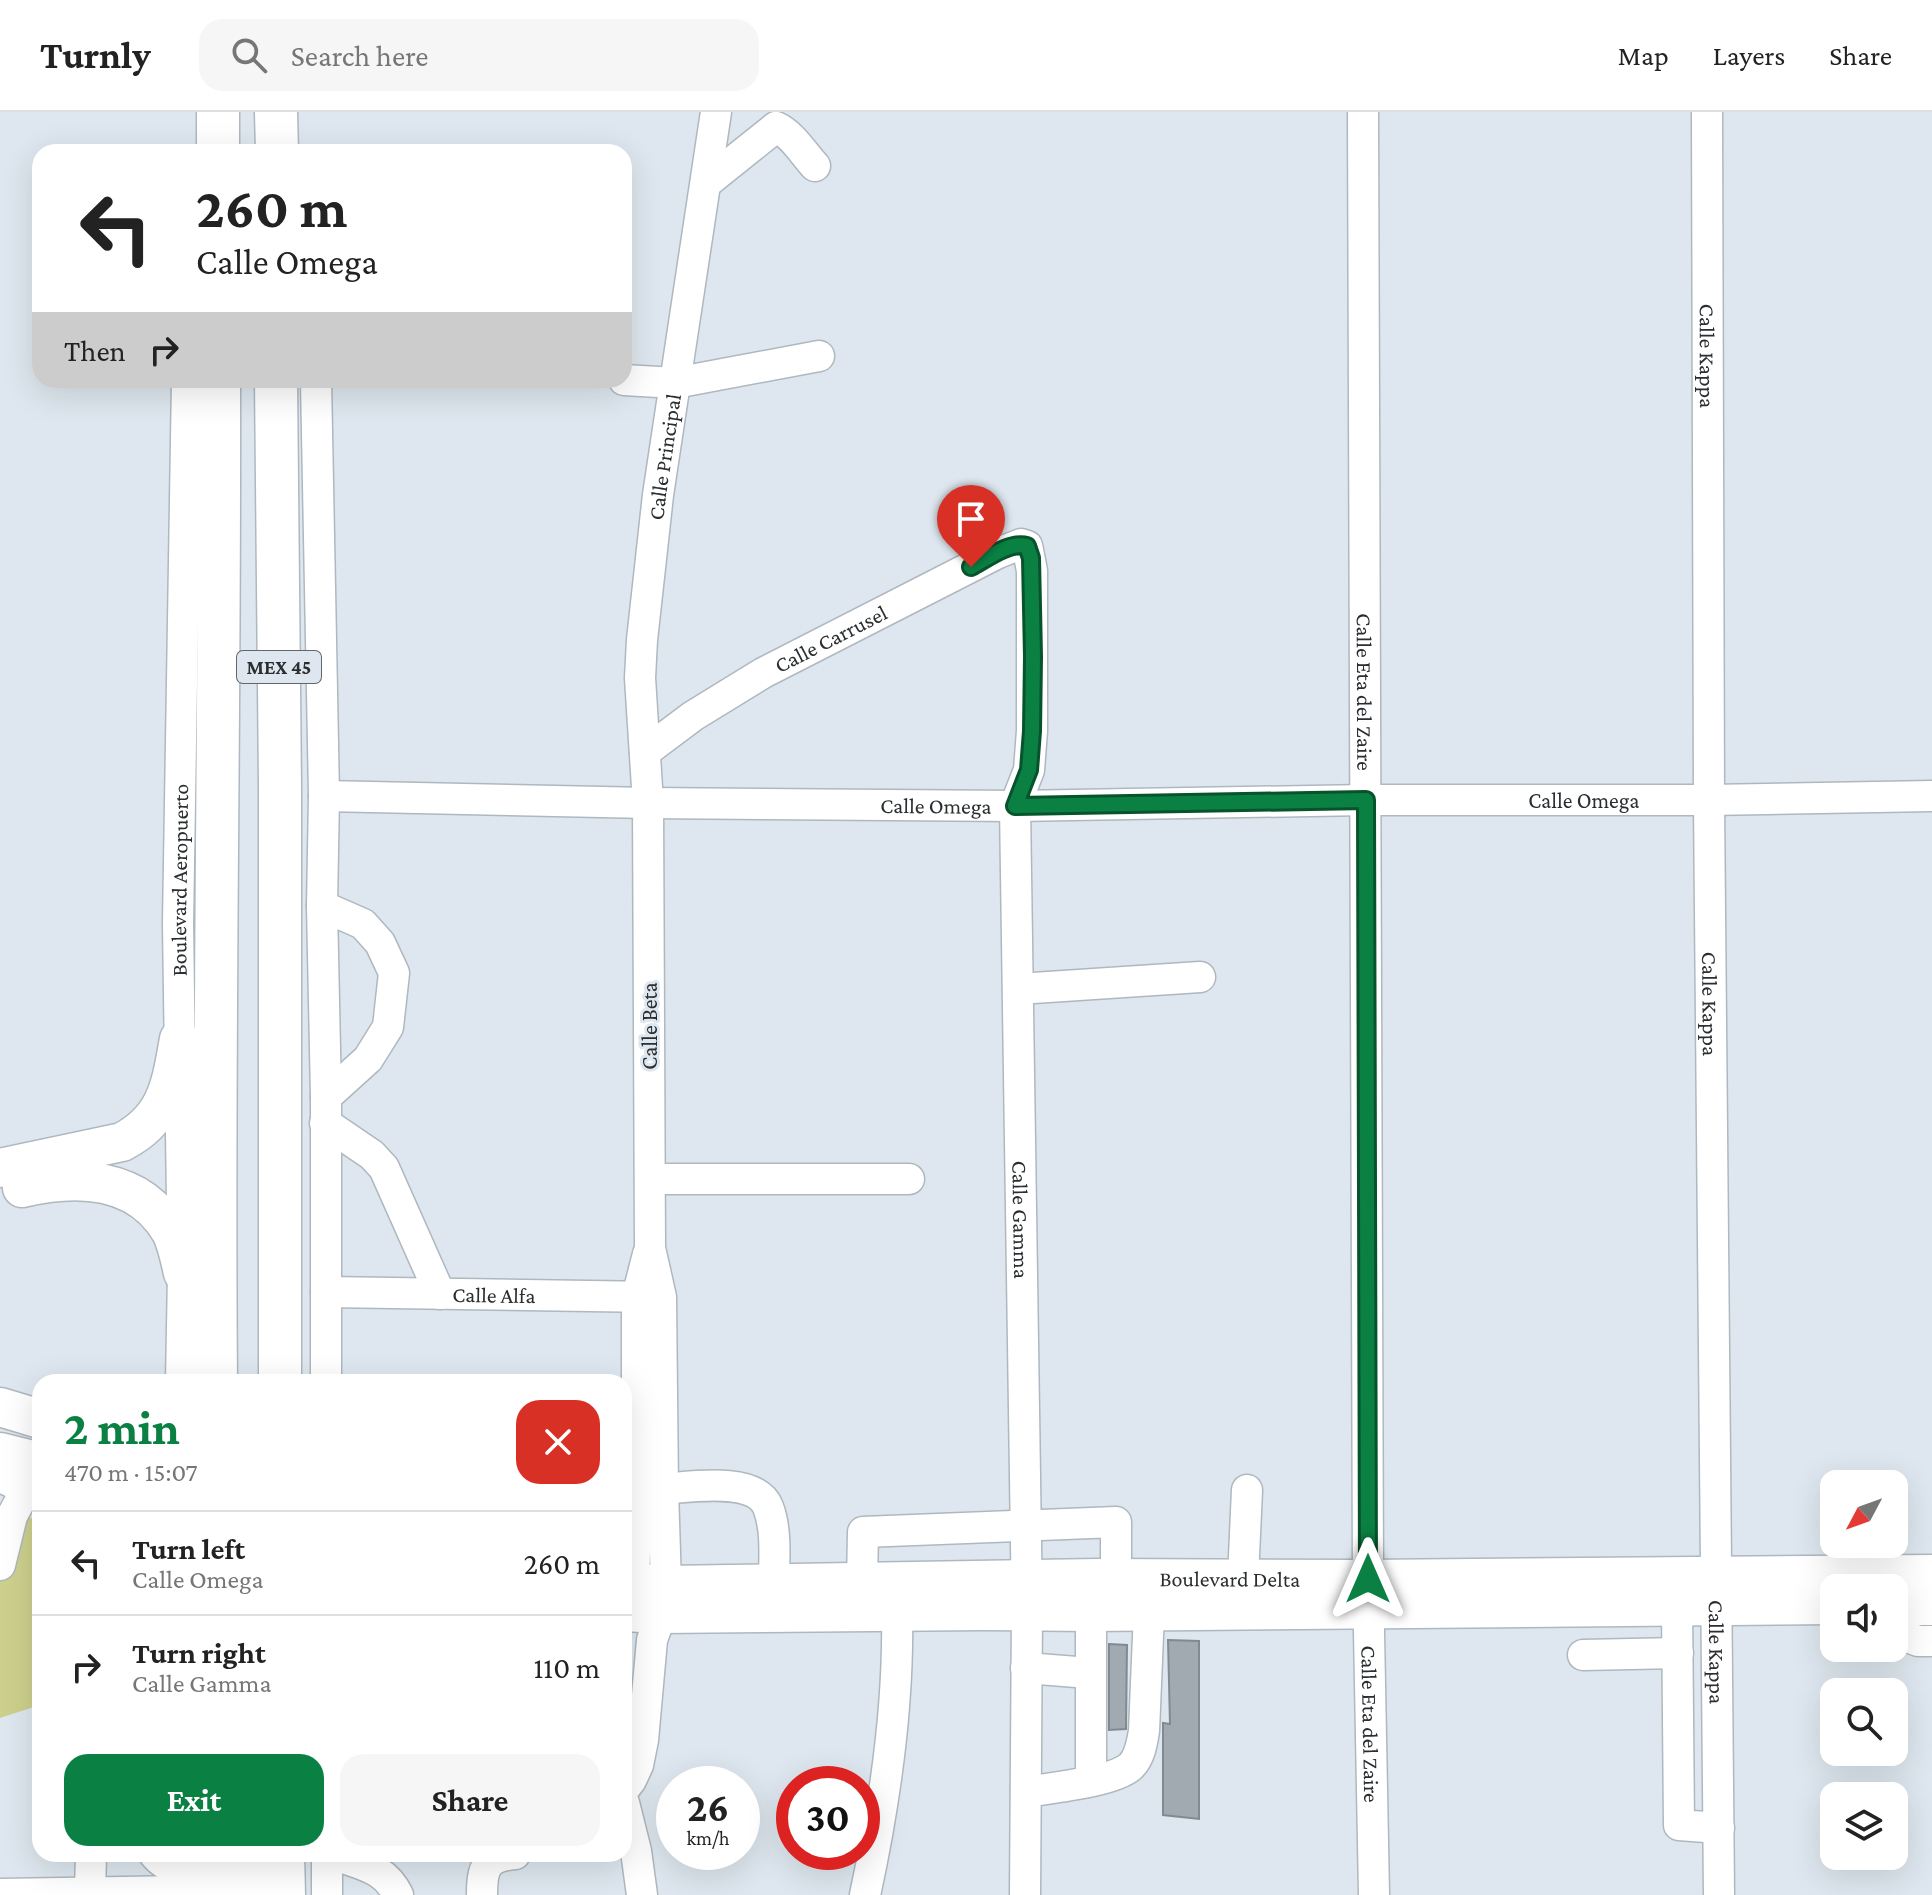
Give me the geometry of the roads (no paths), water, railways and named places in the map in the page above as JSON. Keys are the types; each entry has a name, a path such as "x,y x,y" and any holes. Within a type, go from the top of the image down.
{"highway":[{"path":"276,112 277,144"},
{"name":"Boulevard Aeropuerto","path":"216,1374 214,1192 219,388"},
{"name":"MEX 45","path":"276,388 280,1374"},
{"path":"250,1862 251,1895"},
{"path":"283,1862 284,1895"}],"main road":[{"path":"0,1168 111,1145 137,1135 161,1108 173,1073 179,1039"},
{"path":"0,1193 75,1180 101,1182 124,1189 159,1214 172,1234 183,1273"},
{"path":"0,1407 32,1417"},
{"path":"0,1452 30,1474"},
{"path":"632,1517 650,1488"},
{"name":"Boulevard Delta","path":"643,1604 774,1583 862,1583 1026,1596 1091,1612 1149,1612 1369,1594 1718,1590 1932,1574"},
{"name":"Boulevard Delta","path":"643,1604 897,1612 1026,1596 1116,1578 1243,1578 1369,1594 1677,1607 1718,1590 1820,1603"}],"street":[{"name":"Calle Principal","path":"648,803 640,678 642,640 658,495 716,112"},
{"name":"Calle Eta del Zaire","path":"1363,112 1369,1594 1374,1895"},
{"name":"Calle Kappa","path":"1707,112 1709,800 1719,1895"},
{"path":"706,183 776,127 789,136 815,166"},
{"path":"632,380 675,383 819,356"},
{"name":"Boulevard Aeropuerto","path":"181,1374 180,743 187,388"},
{"path":"316,388 324,796 324,1374"},
{"name":"Calle Carrusel","path":"645,752 693,716 763,673 998,553 1021,544 1027,546"},
{"name":"Calle Gamma","path":"1025,1895 1026,1596 1015,806 1029,770 1032,731 1032,571 1027,546"},
{"name":"Calle Omega","path":"324,796 1015,806 1932,796"},
{"name":"Calle Beta","path":"632,1778 641,1752 643,1604 650,1488 648,803"},
{"path":"322,906 363,924 380,943 394,973 388,1027 368,1059 325,1110"},
{"path":"1018,989 1200,977"},
{"path":"325,1110 384,1168 440,1294"},
{"path":"650,1179 909,1179"},
{"name":"Calle Alfa","path":"326,1292 649,1297"},
{"path":"181,1351 188,1374"},
{"path":"0,1565 12,1516 30,1474"},
{"path":"650,1488 740,1487 763,1497 768,1505 774,1544 774,1583"},
{"path":"1243,1578 1247,1490"},
{"path":"862,1583 863,1532 1116,1522 1116,1578"},
{"path":"1909,1606 1903,1627 1908,1637 1932,1641"},
{"path":"1677,1607 1679,1825 1719,1828"},
{"path":"865,1895 880,1815 893,1708 897,1612"},
{"path":"1091,1612 1091,1780"},
{"path":"1026,1792 1122,1772 1137,1758 1142,1746 1149,1612"},
{"path":"1583,1655 1678,1653"},
{"path":"1026,1668 1089,1673"},
{"path":"632,1858 642,1895"},
{"path":"90,1892 91,1862"},
{"path":"161,1862 196,1877"},
{"path":"327,1895 342,1862"},
{"path":"357,1862 384,1875 398,1895"},
{"path":"482,1895 483,1872 490,1862"},
{"path":"0,1894 90,1892 196,1877"}]}
